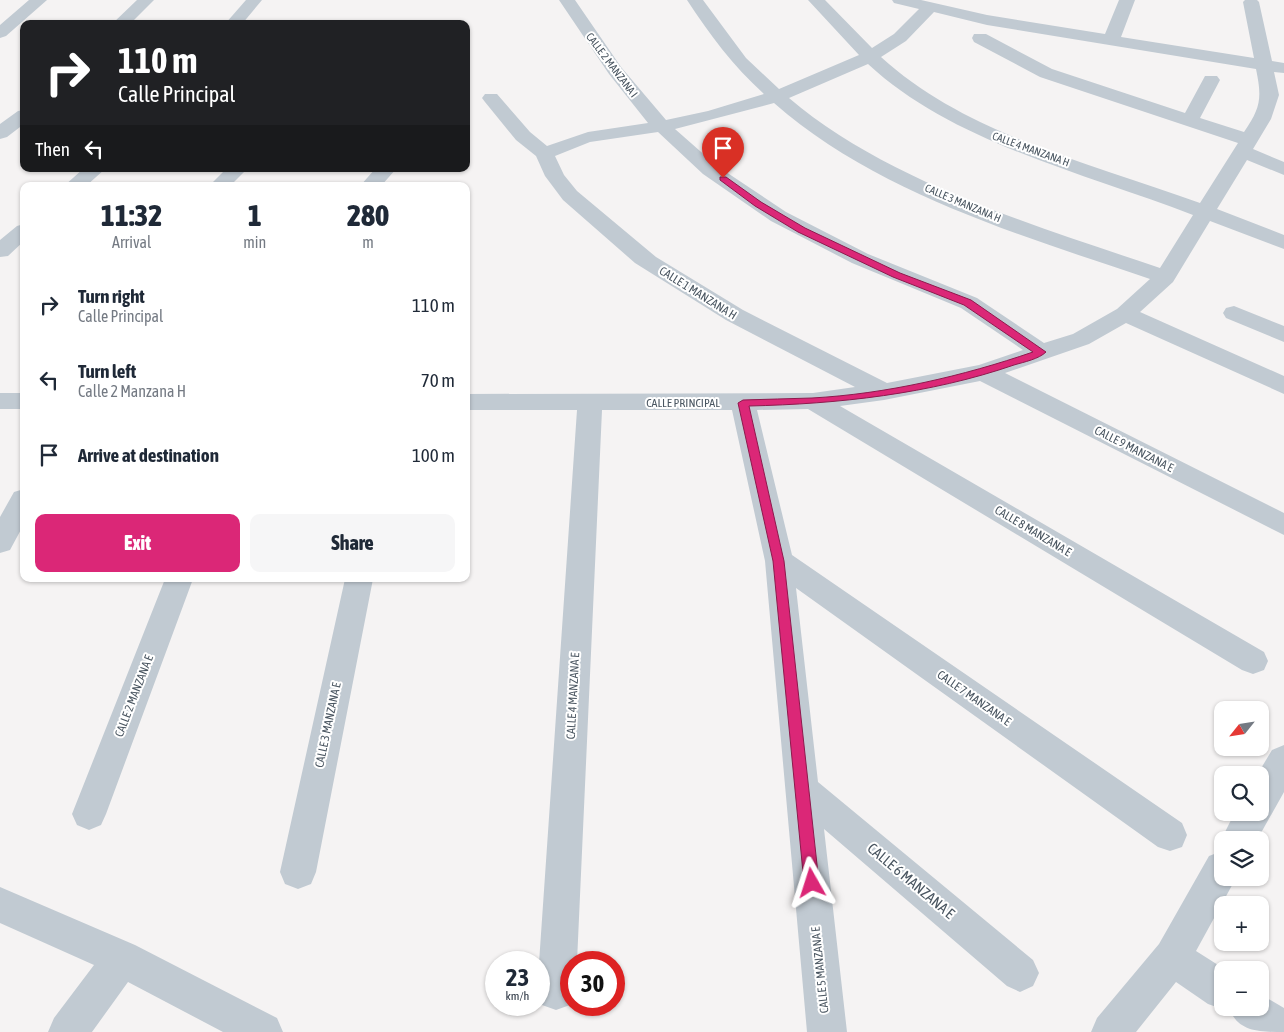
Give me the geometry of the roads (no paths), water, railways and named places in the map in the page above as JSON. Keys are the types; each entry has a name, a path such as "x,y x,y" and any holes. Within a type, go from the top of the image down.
{"street":[{"path":"0,33 39,0"},
{"path":"124,20 146,0"},
{"path":"236,20 254,0"},
{"name":"CALLE 2 MANZANA I","path":"566,0 605,58 662,126 702,162 773,213 854,256 968,302 1041,352"},
{"name":"CALLE 3 MANZANA H","path":"695,0 746,68 776,96 840,141 887,169 1012,224 1165,277"},
{"name":"CALLE 4 MANZANA H","path":"816,0 869,57 903,84 940,109 986,132 1208,211 1284,244"},
{"path":"900,0 930,7 991,13 1111,41 1284,68"},
{"path":"1111,41 1127,0"},
{"name":"CALLE PRINCIPAL","path":"470,402 743,403 813,401 884,392 983,372 1081,338 1125,314 1165,277 1208,211 1262,119 1270,95 1262,64 1251,2"},
{"path":"491,98 523,136 545,154 560,146 593,135 662,126 730,110 813,84 869,57 906,33 930,7"},
{"path":"980,38 1046,74 1188,122 1246,146 1284,169"},
{"path":"1188,122 1211,80"},
{"path":"0,132 20,118"},
{"path":"1246,146 1284,150"},
{"name":"CALLE 1 MANZANA H","path":"545,154 549,170 562,186 592,216 647,261 732,314 884,392"},
{"path":"79,182 91,172"},
{"path":"223,182 234,172"},
{"path":"374,182 383,172"},
{"path":"0,250 20,233"},
{"path":"1234,313 1284,335"},
{"path":"1125,314 1284,386"},
{"name":"CALLE 9 MANZANA E","path":"983,372 1284,525"},
{"name":"CALLE 8 MANZANA E","path":"813,401 1253,661"},
{"name":"CALLE 4 MANZANA E","path":"556,991 590,402"},
{"name":"CALLE 5 MANZANA E","path":"743,403 778,561 827,1032"},
{"path":"0,542 20,506"},
{"name":"CALLE 7 MANZANA E","path":"778,561 1170,835"},
{"name":"CALLE 2 MANZANA E","path":"88,814 178,582"},
{"name":"CALLE 3 MANZANA E","path":"298,872 358,582"},
{"path":"1269,786 1284,760"},
{"name":"CALLE 6 MANZANA E","path":"802,789 1020,973"},
{"path":"1111,1032 1172,957 1214,882"},
{"path":"0,905 122,958 262,1032"},
{"path":"1172,957 1214,985"},
{"path":"68,1032 122,958"},
{"path":"1261,1016 1284,1031"}]}
